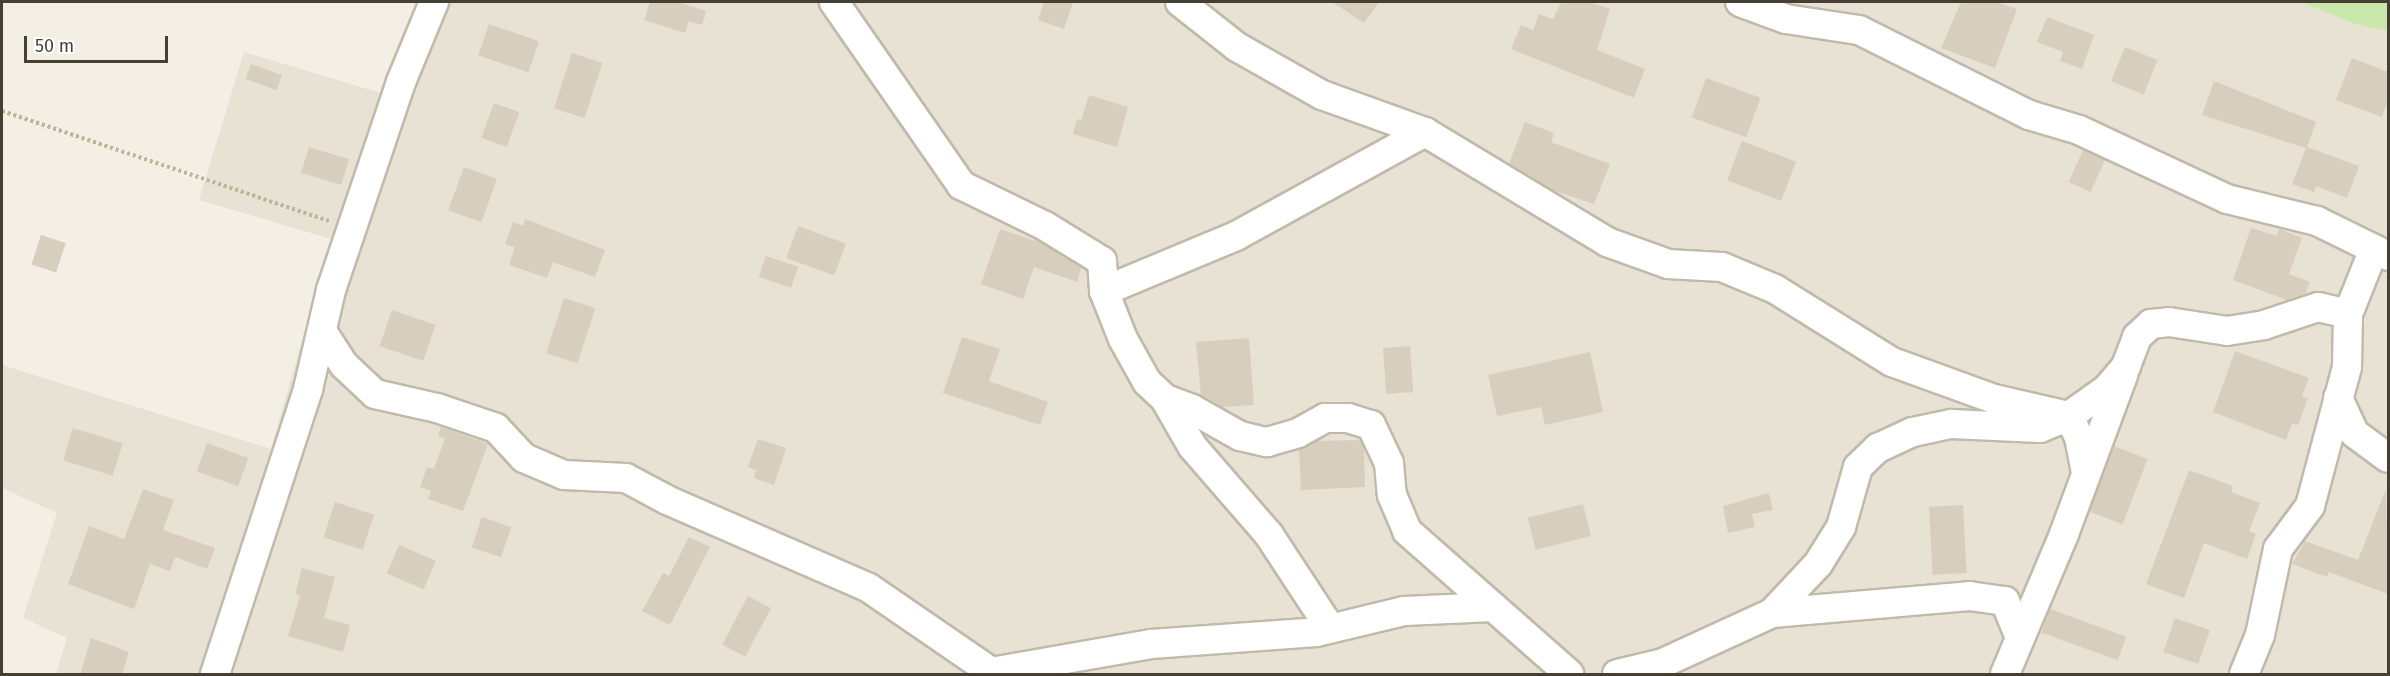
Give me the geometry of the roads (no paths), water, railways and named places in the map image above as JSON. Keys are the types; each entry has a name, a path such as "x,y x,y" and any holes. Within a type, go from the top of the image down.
{"street":[{"path":"215,675 308,389 352,230 401,82 434,2"},
{"path":"834,2 961,185 1045,226 1102,261 1104,291 1123,339 1146,382 1165,399 1192,446 1269,535 1330,628"},
{"path":"1180,2 1237,47 1322,95 1425,132 1607,242 1668,264 1722,267 1776,289 1892,362 1994,399 2069,416"},
{"path":"1740,2 1786,19 1859,30 2029,115 2079,130 2227,199 2317,221 2381,252 2348,315 2347,367 2310,506 2278,549 2260,635 2244,675"},
{"path":"1104,291 1236,236 1425,132"},
{"path":"2005,675 2138,337 2151,324 2169,322 2227,331 2264,325 2318,308 2348,315"},
{"path":"322,332 344,365 375,394 438,408 496,428 524,458 564,475 626,478 667,500 869,588 991,672 1151,644 1203,642 1330,628 1404,611 1493,607"},
{"path":"1772,614 1818,564 1840,527 1858,467 1878,448 1913,432 1951,424 2040,428 2069,416 2107,389 2126,366"},
{"path":"2338,398 2354,433 2388,458"},
{"path":"1165,399 1192,409 1240,436 1267,442 1298,433 1325,418 1348,418 1371,425 1389,463 1392,495 1407,531 1569,675"},
{"path":"2069,416 2079,437 2086,473"},
{"path":"1617,675 1663,663 1772,614 1969,596 2005,601 2020,638"}]}
